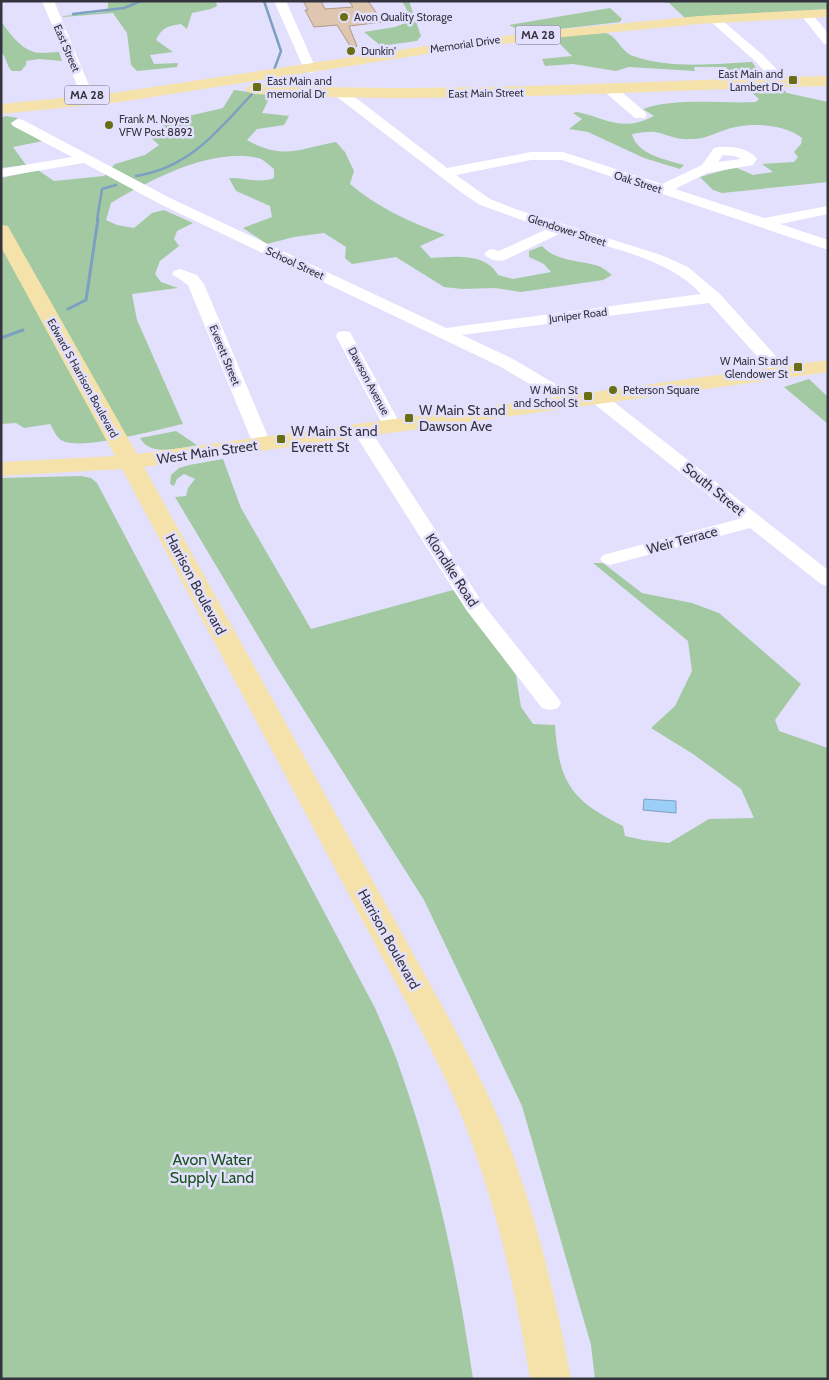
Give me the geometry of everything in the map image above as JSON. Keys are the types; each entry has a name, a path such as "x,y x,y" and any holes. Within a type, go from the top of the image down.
{"main road":[{"name":"Memorial Drive","path":"224,82 488,41 594,29 714,19 828,13"},
{"name":"East Main Street","path":"1,109 120,97 224,82 250,88 342,94 418,95 611,90 828,81"},
{"name":"East Main Street","path":"1,104 87,95 146,92"},
{"path":"1,114 28,106"},
{"name":"Edward S Harrison Boulevard","path":"1,230 164,525"},
{"name":"West Main Street","path":"1,469 130,462 828,366"},
{"name":"Harrison Boulevard","path":"164,525 439,1031 463,1080 487,1134 524,1246 541,1320 551,1379"}],"street":[{"name":"East Street","path":"48,1 87,95"},
{"path":"280,1 310,68"},
{"path":"806,14 828,40"},
{"path":"714,19 759,58 782,82"},
{"path":"611,90 640,115"},
{"name":"Glendower Street","path":"342,94 444,173 485,202 670,264 692,277 714,298 782,373"},
{"name":"School Street","path":"18,123 252,243 524,371 573,402"},
{"name":"Oak Street","path":"444,173 530,156 555,155 570,158 828,246"},
{"path":"1,173 85,158"},
{"path":"662,190 690,175 707,169"},
{"path":"760,223 828,210"},
{"path":"492,254 500,257 560,228"},
{"name":"Everett Street","path":"180,274 191,278 196,284 262,444"},
{"name":"Juniper Road","path":"443,332 714,298"},
{"name":"Dawson Avenue","path":"344,336 393,427"},
{"name":"South Street","path":"599,399 828,580"},
{"name":"Klondike Road","path":"362,431 478,611 550,703"},
{"name":"Weir Terrace","path":"610,559 754,522"}],"green space":[{"path":"108,1 216,1 217,6 192,13 187,29 181,24 172,26 165,28 158,36 156,40 173,52 150,55 154,64 178,63 177,67 137,71 131,65 127,33 113,13 63,17 104,12 108,8"},
{"path":"402,1 409,1 421,36 417,41 381,46 364,32 395,27 408,22 409,14"},
{"path":"658,1 828,1 828,10 685,18 669,3"},
{"path":"610,8 622,19 620,22 525,33 509,25"},
{"path":"1,21 11,35 24,47 37,53 59,52 62,61 39,59 26,61 26,65 21,71 12,71 1,52"},
{"path":"605,33 613,37 629,54 662,63 692,65 752,62 757,69 768,75 787,93 828,102 828,182 722,193 713,190 700,177 735,167 753,175 773,172 762,164 794,162 798,157 794,152 801,144 802,138 785,129 776,127 754,125 734,127 697,139 681,139 652,132 632,134 639,147 653,155 684,165 680,169 644,158 588,132 569,129 582,119 573,113 577,112 623,124 642,121 654,116 643,109 656,105 684,102 756,102 759,99 735,78 726,67 694,67 695,71 629,67 616,71 573,64 545,66 542,59 572,56 557,41 557,36"},
{"path":"234,90 271,95 262,113 289,116 284,125 257,129 247,140 271,150 282,151 302,150 336,142 345,152 354,171 350,184 395,214 445,235 420,246 431,258 458,257 477,259 485,262 498,275 513,279 551,272 544,264 529,257 529,251 542,246 554,255 597,266 612,275 603,280 521,292 495,288 462,289 444,287 396,257 352,264 345,258 346,247 324,233 294,237 267,244 243,228 272,217 270,206 236,191 229,178 268,180 274,178 274,169 260,159 239,156 201,162 162,176 111,203 106,220 117,225 134,228 152,213 164,210 193,223 177,231 174,239 179,246 160,261 155,274 161,282 178,288 132,294 137,320 183,424 101,442 70,443 59,439 50,424 24,428 16,423 1,424 1,178 38,170 54,181 104,176 115,164 145,155 159,145 149,136 157,130 184,117 223,108"},
{"path":"6,116 18,118 11,123 43,141 13,147 26,165 1,168 1,118"},
{"path":"809,379 828,397 828,424 784,387"},
{"path":"176,431 197,445 165,450 151,448 140,438"},
{"path":"223,459 241,508 311,629 453,590 516,675 521,707 533,724 555,725 560,762 571,788 591,807 623,826 625,836 669,843 709,819 754,818 741,789 693,754 651,728 675,706 692,671 688,641 593,563 603,563 642,593 692,603 719,613 801,684 775,720 779,731 828,748 828,1379 595,1379 591,1345 522,1106 424,900 276,666 175,497 186,496 188,488 195,479 184,474 177,479 174,486 170,484 171,475 179,468"},
{"name":"Avon Water Supply Land","path":"81,476 91,478 97,483 375,1008 398,1064 425,1147 453,1262 473,1379 1,1379 1,478"}],"water":[{"path":"644,799 676,801 676,813 643,810"}],"building":[{"name":"Avon Quality Storage","path":"303,1 321,1 325,9 353,7 349,1 368,1 383,22 349,26 357,46 352,49 337,25 314,27 305,10 308,10"}],"waterway":[{"path":"73,14 124,8 141,1"},
{"path":"264,1 281,51 274,70"},
{"path":"136,176 155,172 187,156 214,134 252,94"},
{"path":"97,220 102,189 116,185"},
{"path":"68,309 86,300 98,219"},
{"path":"1,338 23,330"}],"place":[{"name":"Avon Quality Storage","path":"344,17"},
{"name":"Dunkin'","path":"351,51"},
{"name":"East Main and Lambert Dr","path":"793,80"},
{"name":"East Main and memorial Dr","path":"257,87"},
{"name":"Frank M. Noyes VFW Post 8892","path":"109,125"},
{"name":"W Main St and Glendower St","path":"798,367"},
{"name":"Peterson Square","path":"613,390"},
{"name":"W Main St and School St","path":"588,396"},
{"name":"W Main St and Dawson Ave","path":"409,418"},
{"name":"W Main St and Everett St","path":"281,439"}]}
